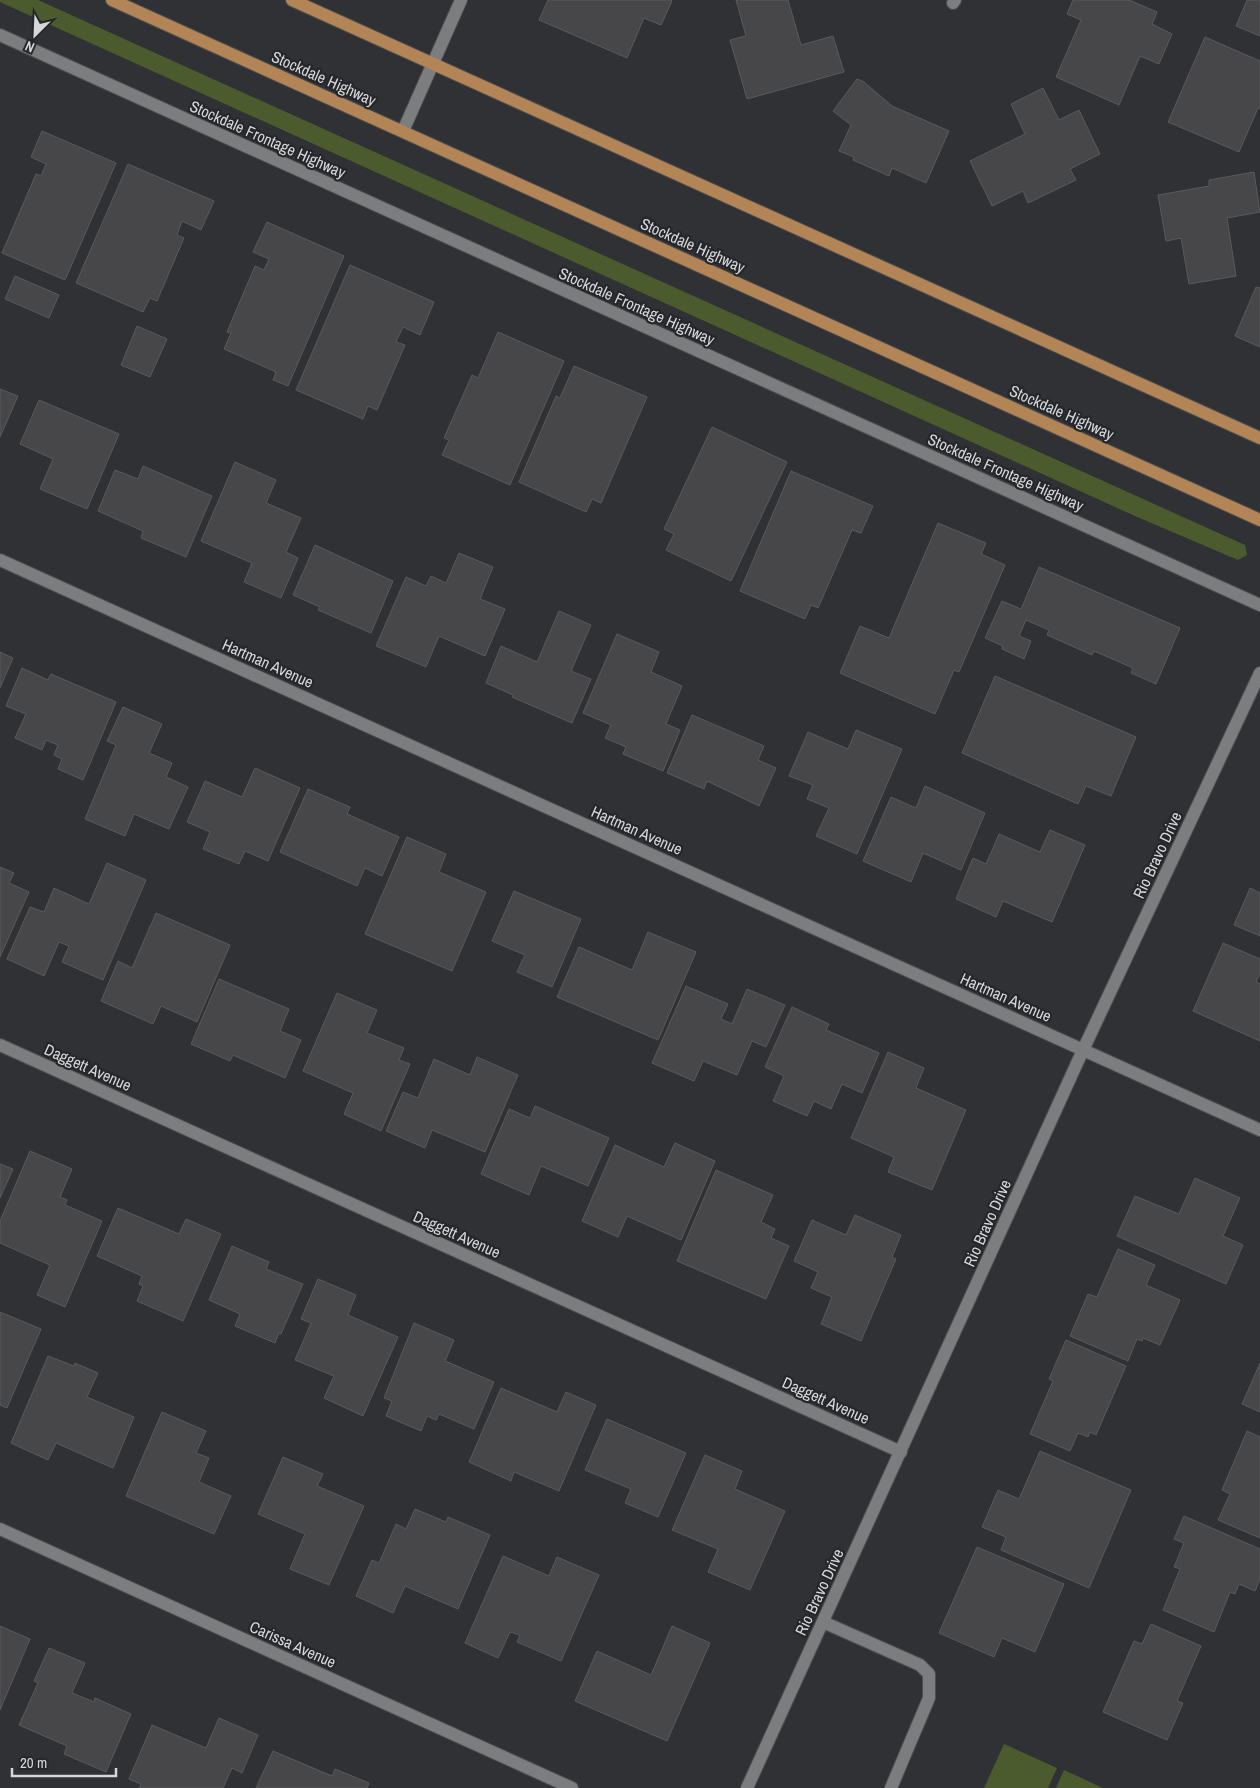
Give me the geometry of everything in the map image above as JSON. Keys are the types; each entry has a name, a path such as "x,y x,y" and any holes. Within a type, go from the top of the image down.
{"main road":[{"name":"Stockdale Highway","path":"112,0 1260,520"},
{"path":"292,0 1260,438"}],"street":[{"path":"403,131 461,0"},
{"name":"Stockdale Frontage Highway","path":"0,35 1260,605"},
{"name":"Hartman Avenue","path":"0,560 1260,1130"},
{"name":"Rio Bravo Drive","path":"747,1788 1083,1050 1260,673"},
{"name":"Daggett Avenue","path":"0,1045 901,1452"},
{"name":"Carissa Avenue","path":"0,1529 572,1788"},
{"path":"823,1622 920,1665 929,1674 929,1698 891,1788"}],"green space":[{"path":"0,0 38,0 1245,545 1247,555 1238,560 1135,516 0,2"},
{"path":"1004,1744 1057,1768 1048,1788 984,1788"},
{"path":"1064,1770 1103,1788 1056,1788"}],"building":[{"path":"548,0 672,1 661,25 644,18 627,58 539,20"},
{"path":"736,0 788,0 801,45 833,36 844,72 747,99 730,40 746,36"},
{"path":"1073,0 1129,0 1157,12 1152,24 1172,34 1159,64 1140,56 1119,105 1056,77 1081,20 1067,14"},
{"path":"1247,0 1260,0 1260,36 1236,26"},
{"path":"1205,37 1260,61 1260,109 1258,108 1239,152 1168,122"},
{"path":"857,79 864,82 892,106 949,131 926,183 892,168 889,176 853,160 854,157 839,151 851,125 833,111"},
{"path":"1043,88 1059,120 1079,110 1100,154 1070,169 1076,180 1028,203 1023,191 992,206 970,161 1025,134 1011,104"},
{"path":"42,131 116,163 65,280 2,253 36,174 41,176 46,164 31,157"},
{"path":"128,164 214,201 201,230 182,221 177,235 184,238 157,301 150,298 143,312 76,283"},
{"path":"1254,172 1260,212 1227,218 1236,276 1189,284 1181,238 1166,241 1158,195 1209,186 1209,180"},
{"path":"267,222 344,256 288,386 273,380 276,372 224,349 231,333 227,332 255,266 264,270 269,259 253,252"},
{"path":"350,265 434,302 420,335 403,327 396,342 405,345 377,410 368,406 363,419 296,390"},
{"path":"15,276 59,295 49,318 5,299"},
{"path":"1256,287 1260,288 1260,347 1235,336"},
{"path":"137,326 167,339 150,377 121,365"},
{"path":"498,332 564,361 510,485 442,455 449,440 444,438 472,375 478,378"},
{"path":"574,366 647,397 601,503 592,499 586,512 519,482 556,396 560,398"},
{"path":"0,389 18,396 0,437"},
{"path":"39,400 119,434 87,509 40,489 53,459 20,444"},
{"path":"712,427 787,462 731,581 666,550 674,534 664,529"},
{"path":"235,462 276,480 266,503 301,518 286,552 298,558 281,598 244,582 252,563 201,541"},
{"path":"143,466 212,496 186,557 141,538 143,531 98,511 115,470 138,479"},
{"path":"791,471 873,506 861,533 852,530 818,608 811,605 805,619 740,591"},
{"path":"938,523 986,543 981,554 1005,565 959,672 954,670 935,714 840,673 860,626 889,638"},
{"path":"315,545 393,581 371,633 318,610 320,607 293,595"},
{"path":"459,553 493,567 480,599 505,609 485,656 439,636 426,667 376,646 406,577 426,586 431,576 446,583"},
{"path":"1039,567 1180,628 1156,684 1131,673 1133,668 1094,651 1092,655 1047,635 1049,630 1026,620 1019,636 1031,641 1024,659 1002,649 1003,646 985,638 1002,601 1021,609"},
{"path":"559,611 591,625 571,671 591,679 572,723 512,697 513,695 486,683 501,646 537,662"},
{"path":"617,634 659,652 651,672 682,686 666,724 680,730 663,771 623,754 626,747 605,738 611,725 583,713"},
{"path":"0,652 13,658 0,688"},
{"path":"22,668 48,680 51,674 116,702 83,780 58,769 62,759 54,755 58,745 46,740 42,750 15,738 26,714 6,706"},
{"path":"995,676 1136,737 1111,796 1086,786 1078,804 962,753"},
{"path":"123,707 162,724 149,753 172,763 166,777 188,787 169,829 134,814 125,836 85,819 116,745 107,741"},
{"path":"692,715 764,746 758,760 776,768 759,806 707,781 704,789 667,773"},
{"path":"856,730 902,749 857,854 816,836 829,808 807,799 813,785 789,776 808,732 848,749"},
{"path":"255,768 300,788 268,861 245,851 239,864 203,849 210,832 187,822 205,781 242,797"},
{"path":"925,786 985,813 961,870 923,853 911,882 863,861 891,797 916,808"},
{"path":"308,789 350,807 347,814 399,837 382,876 365,868 357,886 280,852"},
{"path":"1050,830 1085,845 1052,922 1003,901 996,917 956,899 973,858 986,864 999,834 1040,852"},
{"path":"407,837 446,854 439,872 486,892 452,971 365,934"},
{"path":"107,863 146,880 103,980 62,962 69,946 59,942 44,976 7,959 30,907 44,912 54,888 89,904"},
{"path":"0,867 14,873 9,883 29,892 0,957"},
{"path":"1250,888 1260,893 1260,936 1234,925"},
{"path":"514,891 581,919 552,987 517,972 525,955 492,941"},
{"path":"156,913 230,945 197,1022 161,1006 153,1024 101,1001 118,961 132,968"},
{"path":"648,932 696,952 658,1040 557,997 579,947 632,970"},
{"path":"1223,943 1260,959 1260,974 1256,982 1260,984 1260,1041 1193,1011"},
{"path":"219,979 289,1009 280,1031 301,1040 285,1078 233,1055 230,1061 191,1044"},
{"path":"686,986 728,1004 721,1019 732,1024 747,989 785,1005 766,1047 752,1041 737,1075 703,1061 694,1081 652,1063"},
{"path":"337,993 377,1010 367,1033 404,1048 399,1060 410,1064 381,1131 344,1114 353,1093 303,1071"},
{"path":"792,1007 829,1024 826,1030 879,1053 862,1093 842,1084 831,1109 814,1101 807,1116 773,1101 784,1076 765,1067"},
{"path":"888,1052 924,1068 916,1088 966,1110 932,1190 888,1172 894,1157 851,1138"},
{"path":"477,1057 518,1075 485,1152 432,1130 425,1148 386,1131 403,1092 418,1098 434,1059 470,1075"},
{"path":"535,1106 609,1138 588,1186 541,1166 529,1195 481,1174 509,1109 530,1118"},
{"path":"675,1143 715,1161 681,1240 627,1216 618,1237 582,1221 615,1145 664,1167"},
{"path":"30,1151 72,1169 60,1197 67,1200 65,1205 102,1221 65,1307 37,1295 50,1265 0,1243 0,1221"},
{"path":"0,1164 13,1169 0,1198"},
{"path":"716,1170 773,1195 761,1222 775,1229 771,1238 789,1246 766,1299 677,1261"},
{"path":"1195,1178 1240,1198 1223,1236 1243,1245 1226,1284 1117,1236 1135,1196 1179,1214"},
{"path":"118,1208 179,1234 186,1219 221,1234 183,1321 137,1301 143,1286 139,1284 142,1276 97,1256"},
{"path":"855,1215 901,1235 892,1257 896,1259 861,1341 821,1324 832,1297 811,1288 818,1272 794,1261 812,1220 846,1235"},
{"path":"232,1246 269,1262 266,1269 303,1284 281,1334 279,1333 275,1343 235,1326 240,1314 209,1300"},
{"path":"1118,1249 1155,1265 1146,1285 1180,1300 1160,1345 1143,1338 1142,1341 1137,1339 1128,1361 1070,1336 1088,1294 1097,1297"},
{"path":"318,1279 356,1295 348,1315 398,1337 363,1416 324,1398 334,1376 295,1360 311,1323 301,1319"},
{"path":"0,1312 41,1329 7,1408 0,1405"},
{"path":"414,1323 454,1340 445,1361 494,1382 474,1429 439,1414 436,1420 427,1416 421,1431 386,1416 392,1401 384,1398"},
{"path":"1066,1340 1126,1366 1096,1435 1090,1432 1088,1437 1078,1433 1070,1451 1030,1434 1053,1381 1049,1379"},
{"path":"48,1356 74,1366 75,1363 98,1373 87,1397 134,1417 113,1468 56,1443 48,1460 11,1443"},
{"path":"1260,1363 1260,1412 1242,1404"},
{"path":"501,1388 557,1412 566,1392 596,1405 559,1491 514,1472 511,1481 469,1462"},
{"path":"162,1412 206,1431 196,1453 209,1458 199,1482 231,1496 214,1534 126,1496"},
{"path":"607,1419 686,1453 658,1517 625,1503 631,1489 585,1470"},
{"path":"1247,1431 1260,1437 1260,1538 1218,1520 1230,1494 1222,1490"},
{"path":"1040,1451 1131,1490 1089,1588 1001,1550 1006,1537 982,1527 998,1490 1019,1499"},
{"path":"705,1455 742,1471 735,1489 785,1511 750,1590 708,1572 718,1549 672,1530"},
{"path":"283,1457 323,1474 317,1486 364,1506 329,1585 290,1569 305,1534 258,1514"},
{"path":"415,1509 446,1522 448,1517 490,1535 458,1609 405,1586 393,1613 356,1596 372,1560 379,1563 396,1524 406,1529"},
{"path":"1184,1516 1260,1549 1260,1579 1255,1591 1239,1584 1235,1594 1230,1592 1214,1632 1163,1610 1180,1569 1174,1567 1184,1543 1174,1539"},
{"path":"977,1547 1064,1584 1035,1652 1002,1638 994,1657 939,1633"},
{"path":"503,1556 549,1576 557,1557 599,1575 561,1661 517,1642 520,1635 510,1632 498,1658 465,1643"},
{"path":"1151,1624 1201,1646 1177,1701 1183,1703 1167,1740 1103,1712 1134,1641 1142,1644"},
{"path":"0,1626 30,1639 0,1710"},
{"path":"672,1626 710,1643 667,1741 575,1701 597,1651 651,1675"},
{"path":"49,1648 85,1663 72,1693 94,1702 95,1698 131,1714 106,1772 64,1754 67,1746 19,1725 38,1683 34,1681"},
{"path":"219,1718 258,1735 242,1773 232,1768 223,1788 139,1788 141,1784 129,1779 152,1725 206,1748"},
{"path":"273,1751 332,1776 335,1769 369,1783 367,1788 256,1788"}]}
